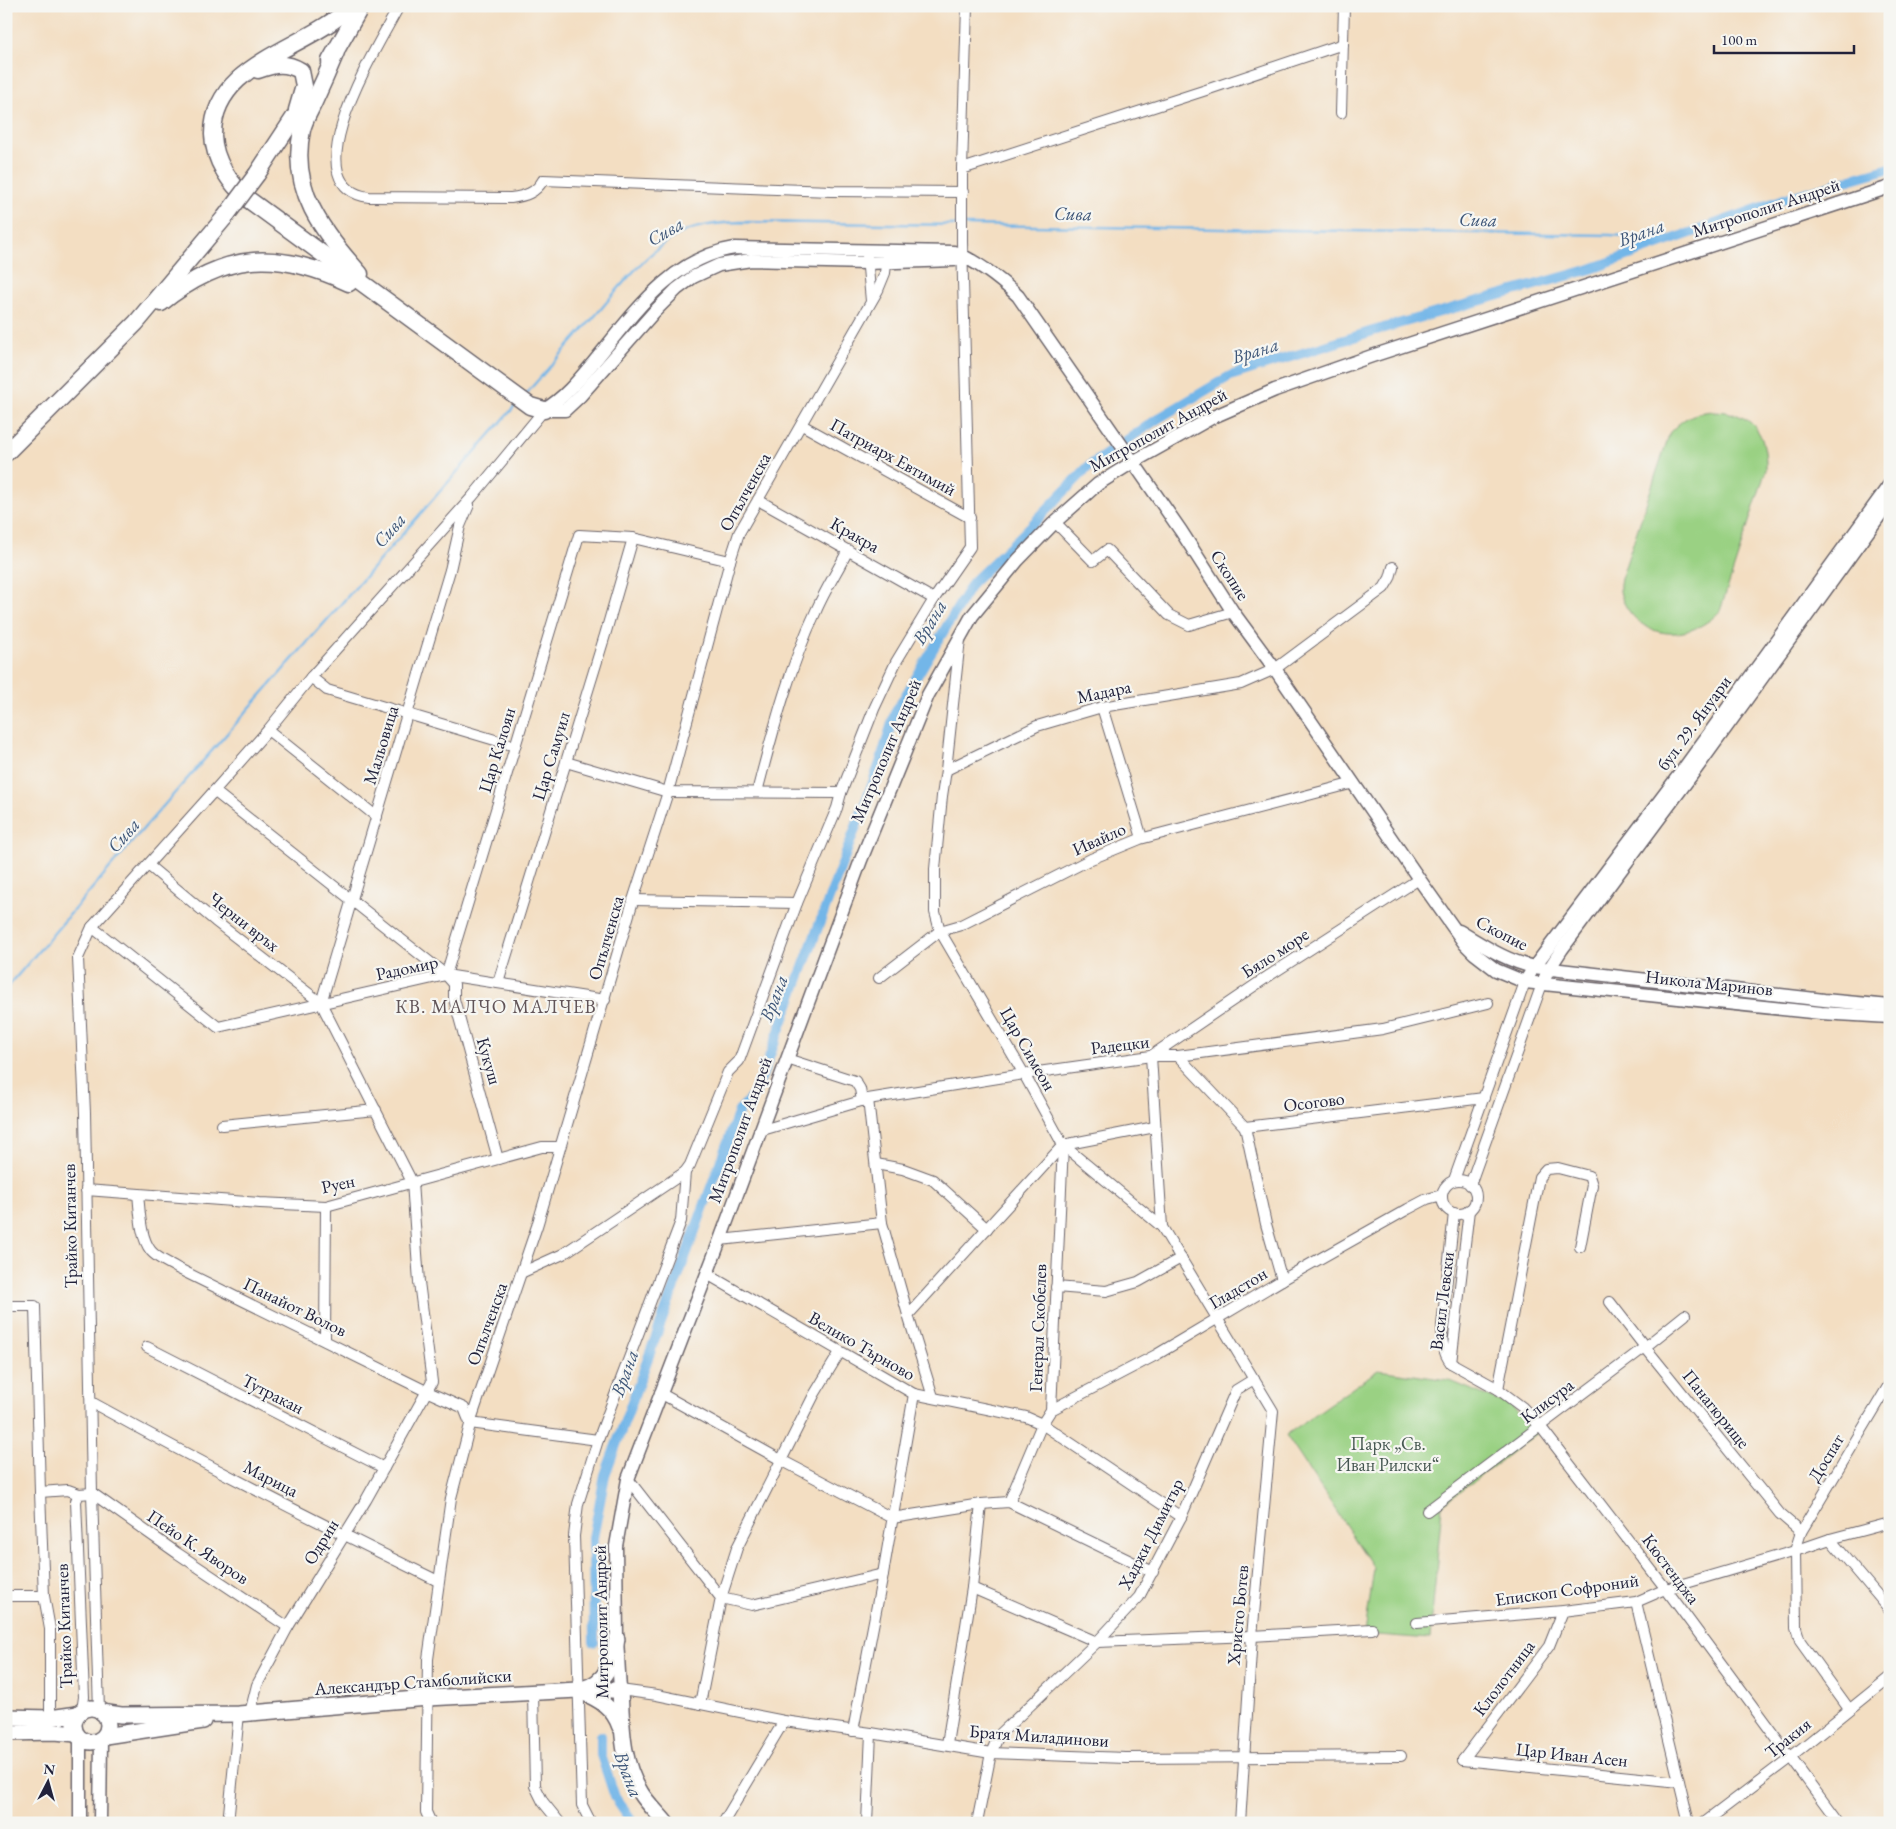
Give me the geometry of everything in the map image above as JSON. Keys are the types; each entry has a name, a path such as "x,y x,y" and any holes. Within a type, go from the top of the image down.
{"main road":[{"path":"351,6 328,24 267,57 232,85 220,101 213,126 215,150 227,176 234,187 248,200 514,394 537,408"},
{"path":"6,453 136,323 225,218 295,117 336,52 361,6"},
{"path":"336,52 302,129 301,174 315,217 339,250 382,298"},
{"path":"246,74 272,65 283,64 291,65 301,71 304,86 295,117"},
{"path":"136,323 183,286 198,277 224,266 252,261 278,260 302,265 329,274 382,298"},
{"path":"578,1690 594,1685 610,1669 617,1639"},
{"path":"578,1690 607,1704 616,1716 623,1737"},
{"name":"Александър Стамболийски","path":"6,1718 50,1718 92,1708 121,1715 245,1714 428,1698 578,1690 620,1690"},
{"name":"Митрополит Андрей","path":"620,1690 623,1737 628,1766 641,1793 666,1823"},
{"path":"100,1711 107,1721 107,1731 103,1738"},
{"path":"78,1736 74,1724 80,1712"},
{"name":"Александър Стамболийски","path":"6,1732 55,1732 78,1736 90,1743 103,1738 245,1714"}],"street":[{"path":"399,6 353,94 340,130 337,168 342,182 350,191 357,195 511,198 525,196 539,188 543,180 831,191 963,192"},
{"name":"Митрополит Андрей","path":"591,1823 582,1805 574,1536 578,1504 598,1440 681,1221 684,1172 690,1165 728,1072 739,1061 874,709 896,662 934,599 970,547 962,242 962,169 967,6"},
{"path":"1341,113 1344,6"},
{"path":"962,169 1343,44"},
{"name":"Митрополит Андрей","path":"620,1690 617,1639 616,1546 628,1479 720,1240 861,860 928,695 972,616 1018,560 1054,522 1098,484 1131,459 1212,417 1275,390 1382,352 1890,187"},
{"path":"92,927 472,497 537,408 565,410 677,289 693,277 714,267 733,262 887,256 954,260 963,255"},
{"name":"Скопие","path":"963,255 1000,279 1018,296 1181,531 1233,612 1354,782 1419,879 1474,954 1484,962 1525,982"},
{"name":"Опълченска","path":"431,1823 426,1812 428,1659 451,1498 470,1424 523,1272 605,1000 633,900 668,792 739,533 883,280 887,256"},
{"path":"867,257 871,300"},
{"name":"Патриарх Евтимий","path":"802,425 970,518"},
{"name":"бул. 29. Януари","path":"1525,982 1534,967 1682,771 1890,484"},
{"name":"Мальовица","path":"321,1003 450,570 460,526 472,497"},
{"name":"Кракра","path":"758,500 934,599"},
{"name":"бул. 29. Януари","path":"1542,984 1562,949 1693,773 1890,501"},
{"path":"1054,522 1093,561 1107,550 1169,615 1189,625 1233,612"},
{"name":"Цар Калоян","path":"446,975 579,535 633,538"},
{"path":"633,538 730,561"},
{"name":"Цар Самуил","path":"498,983 633,538"},
{"path":"757,792 794,662 815,611 848,550"},
{"name":"Мадара","path":"946,770 1037,726 1102,707 1241,684 1275,669 1384,588 1390,578 1393,567"},
{"name":"Цар Симеон","path":"961,636 935,869 935,912 940,931 1024,1074 1063,1145 1162,1227 1274,1411"},
{"path":"311,677 327,690 515,746"},
{"path":"1102,707 1142,838"},
{"path":"268,730 377,817"},
{"path":"566,762 668,792 841,793"},
{"name":"Ивайло","path":"879,978 940,931 961,925 1090,859 1142,838 1354,782"},
{"path":"214,791 446,975"},
{"name":"Черни връх","path":"148,864 215,921 321,1003"},
{"name":"Бяло море","path":"1150,1056 1270,975 1419,879"},
{"path":"633,900 798,903"},
{"name":"Радомир","path":"92,927 218,1027 446,975 605,1000"},
{"name":"Трайко Китанчев","path":"92,927 78,958 86,1113 92,1493 100,1711"},
{"name":"Скопие","path":"1455,928 1498,954 1524,965 1534,967"},
{"path":"1562,949 1574,968 1582,973"},
{"name":"Никола Маринов","path":"1534,967 1890,1006"},
{"name":"Кукуш","path":"446,975 454,984 454,999 498,1159"},
{"path":"1454,1180 1466,1182 1474,1190 1475,1201 1469,1210 1460,1213 1454,1213 1444,1204 1442,1195 1446,1186 1454,1180 1525,982"},
{"name":"Никола Маринов","path":"1525,982 1821,1013 1890,1017"},
{"path":"1470,1185 1542,984"},
{"path":"321,1003 412,1182 419,1282 432,1382 428,1392"},
{"name":"Радецки","path":"759,1131 865,1100 1150,1056 1178,1056 1383,1029 1488,1003"},
{"path":"1150,1056 1162,1227"},
{"path":"1178,1056 1245,1127 1266,1224 1282,1280"},
{"path":"787,1059 855,1081 860,1088 865,1100 876,1164 882,1224 933,1397"},
{"name":"Осогово","path":"1245,1127 1484,1098"},
{"path":"222,1125 376,1110"},
{"path":"908,1315 1063,1145 1155,1128"},
{"name":"Генерал Скобелев","path":"1009,1502 1042,1424 1051,1410 1063,1145"},
{"name":"Руен","path":"86,1190 326,1206 542,1146 560,1146"},
{"path":"876,1164 904,1169 933,1180 987,1230"},
{"path":"1498,1389 1539,1177 1546,1169 1558,1168 1589,1176 1592,1185 1580,1248"},
{"path":"523,1272 563,1254 684,1172"},
{"name":"Панайот Волов","path":"138,1194 142,1230 150,1250 157,1256 177,1268 464,1408 470,1424"},
{"name":"Гладстон","path":"1051,1410 1156,1355 1408,1208 1427,1199 1442,1195"},
{"path":"325,1340 326,1206"},
{"name":"Васил Левски","path":"1451,1363 1469,1210"},
{"name":"Васил Левски","path":"1451,1363 1443,1348 1442,1333 1454,1213"},
{"path":"720,1240 882,1224"},
{"path":"1056,1286 1106,1292 1138,1282 1181,1258"},
{"name":"Велико Търново","path":"707,1274 914,1394 1026,1417 1042,1424 1180,1517"},
{"name":"Панагюрище","path":"1610,1302 1644,1347 1780,1514 1802,1532"},
{"path":"6,1306 35,1306 44,1596 50,1629 50,1718"},
{"name":"Клисура","path":"1428,1511 1685,1315"},
{"name":"Тутракан","path":"147,1347 384,1468"},
{"path":"700,1704 721,1598 737,1548 814,1395 840,1352"},
{"name":"Кюстенджа","path":"1451,1363 1498,1389 1522,1406 1540,1426 1666,1589 1839,1823"},
{"name":"Хаджи Димитър","path":"977,1823 991,1753 998,1735 1097,1642 1139,1598 1180,1517 1236,1390 1254,1379"},
{"name":"Доспат","path":"1795,1552 1802,1532 1889,1387"},
{"name":"Одрин","path":"228,1823 245,1714 257,1685 288,1627 345,1535 428,1392"},
{"path":"660,1394 892,1518 982,1504 1009,1502 1153,1572"},
{"path":"853,1731 883,1574 914,1394"},
{"name":"Марица","path":"91,1402 143,1431 438,1581"},
{"name":"Христо Ботев","path":"1240,1823 1252,1636 1274,1411"},
{"path":"470,1424 598,1440"},
{"path":"628,1479 721,1598 752,1605 883,1574"},
{"path":"40,1492 68,1490 79,1494 92,1493"},
{"name":"Пейо К. Яворов","path":"92,1493 176,1553 288,1627"},
{"name":"Трайко Китанчев","path":"79,1494 76,1502 84,1697 80,1712"},
{"path":"947,1744 972,1588 982,1504"},
{"name":"Епископ Софроний","path":"1417,1623 1563,1611 1636,1602 1666,1589 1795,1552 1830,1539 1890,1522"},
{"path":"1830,1539 1890,1610"},
{"path":"1795,1552 1796,1628 1800,1641 1849,1709"},
{"path":"972,1588 1097,1642 1372,1629"},
{"path":"6,1596 44,1596"},
{"path":"1636,1602 1689,1823"},
{"name":"Клолотница","path":"1463,1760 1549,1646 1563,1611"},
{"name":"Тракия","path":"1704,1823 1791,1757 1890,1677"},
{"name":"Братя Миладинови","path":"620,1690 657,1694 784,1721 947,1744 991,1753 1126,1758 1402,1756"},
{"path":"532,1693 535,1786 543,1802 560,1823"},
{"path":"723,1823 784,1721"},
{"path":"867,1823 871,1733"},
{"path":"78,1736 80,1823"},
{"path":"100,1823 103,1738"},
{"name":"Цар Иван Асен","path":"1463,1760 1679,1782"}],"green space":[{"path":"1713,411 1738,415 1748,420 1755,427 1764,445 1766,470 1720,611 1698,627 1685,632 1659,632 1647,627 1636,619 1627,608 1621,594 1621,579 1670,432 1690,417"},
{"name":"Парк „Св. Иван Рилски“","path":"1378,1370 1448,1380 1513,1407 1536,1434 1442,1505 1430,1639 1365,1634 1374,1568 1286,1435"}],"waterway":[{"name":"Врана","path":"594,1642 593,1538 605,1475 739,1111 756,1092 880,763 895,713 973,582 1089,466 1159,418 1230,376 1373,331 1591,269 1790,197 1890,168"},
{"name":"Сива","path":"525,395 644,261 663,244 682,233 698,227 741,222 958,225"},
{"name":"Сива","path":"964,225 1610,235 1670,239"},
{"name":"Сива","path":"6,989 144,828 516,405"},
{"name":"Врана","path":"601,1736 601,1755 615,1797 633,1823"}],"district":[{"name":"КВ. МАЛЧО МАЛЧЕВ","path":"496,1006"}]}
